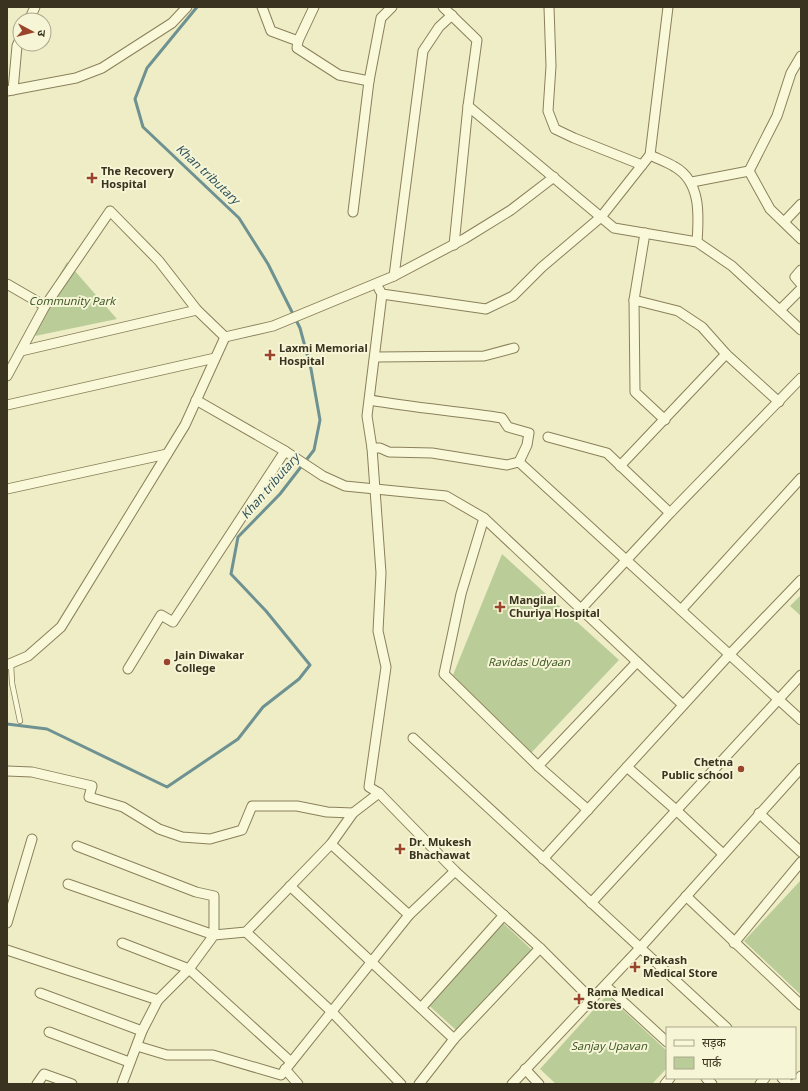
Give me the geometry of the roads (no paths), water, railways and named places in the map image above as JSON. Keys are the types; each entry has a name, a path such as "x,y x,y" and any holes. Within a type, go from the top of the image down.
{"street":[{"path":"172,23 180,7"},
{"path":"16,52 10,90 76,78 102,68 172,23 188,7"},
{"path":"262,7 271,31 298,41"},
{"path":"314,7 298,41 297,48 339,75 369,81"},
{"path":"353,212 369,81 381,18 392,7"},
{"path":"444,7 477,40 468,106 454,245"},
{"path":"549,7 551,66 548,111 555,129 642,165"},
{"path":"382,294 486,309 513,296 542,267 601,217 650,155 668,7"},
{"path":"394,276 423,51 439,27 452,15"},
{"path":"749,171 777,116 791,73 801,56"},
{"path":"468,106 614,228 697,242 732,266 801,330"},
{"path":"650,155 676,167 692,182 699,213 697,242"},
{"path":"692,182 749,171"},
{"path":"749,171 770,208 801,239"},
{"path":"225,337 273,326 319,308 376,282 394,276 454,245 511,210 554,177"},
{"path":"784,222 801,204"},
{"path":"7,376 45,306 110,211 158,261 197,310 225,337"},
{"path":"645,233 634,300 635,392 665,420"},
{"path":"801,270 794,278 801,284"},
{"path":"376,282 382,294 376,357 367,416 372,448 382,573 378,631 386,667 369,787 379,793 455,871 540,948 592,1000"},
{"path":"7,284 45,306"},
{"path":"780,310 801,289"},
{"path":"634,300 678,311 702,328 726,354 779,402"},
{"path":"21,351 197,310"},
{"path":"9,664 28,656 61,627 185,425 225,337"},
{"path":"376,357 484,356 514,348"},
{"path":"620,466 726,354"},
{"path":"7,405 215,358"},
{"path":"581,609 625,560 801,378"},
{"path":"196,400 289,453 316,471 345,486 446,496 484,518 683,705"},
{"path":"370,400 417,408 502,418 508,427 529,433 527,445 519,462"},
{"path":"548,437 607,454 670,513"},
{"path":"372,448 380,448 389,452 432,453 507,465 519,462"},
{"path":"128,670 161,615 172,622 289,453"},
{"path":"7,489 168,454"},
{"path":"519,462 801,720"},
{"path":"681,610 801,478"},
{"path":"484,518 461,594 444,674 538,766 588,810"},
{"path":"543,859 729,655 801,580"},
{"path":"538,766 637,662"},
{"path":"591,903 801,675"},
{"path":"413,738 727,1027"},
{"path":"627,767 723,854"},
{"path":"512,1084 606,986 801,768"},
{"path":"7,770 32,772 92,786 89,797 123,807 158,829 182,837 210,839 242,830 252,806 297,806 327,812 353,814"},
{"path":"68,884 214,935 246,932 331,844 353,814 379,793"},
{"path":"760,813 801,852"},
{"path":"7,923 32,839"},
{"path":"331,844 409,915"},
{"path":"77,846 196,892 214,896 214,935 189,969 158,1000 142,1031 129,1062 122,1084"},
{"path":"734,943 801,862"},
{"path":"137,1046 167,1055 213,1055 280,1075 409,915 455,871"},
{"path":"290,886 454,1039"},
{"path":"686,896 801,1005"},
{"path":"420,1008 504,915"},
{"path":"246,932 332,1012 401,1084"},
{"path":"122,943 189,969 288,1066 298,1084"},
{"path":"419,1084 454,1039 540,948"},
{"path":"7,950 158,1000"},
{"path":"606,986 666,1041"},
{"path":"40,993 142,1031"},
{"path":"49,1032 129,1062"},
{"path":"525,1069 539,1084"},
{"path":"37,1084 44,1074 72,1084"},
{"path":"795,1084 801,1076"}],"lane":[{"path":"9,664 20,721"}],"waterway":[{"name":"Khan tributary","path":"7,724 47,729 167,787 238,739 263,707 299,679 310,665 266,611 231,574 238,537 280,494 314,450 320,420 311,369 300,328 268,264 239,218 143,127 135,99 147,68 197,7"}],"place":[{"name":"The Recovery Hospital","path":"92,178"},
{"name":"Laxmi Memorial Hospital","path":"270,355"},
{"name":"Mangilal Churiya Hospital","path":"500,607"},
{"name":"Jain Diwakar College","path":"167,662"},
{"name":"Chetna Public school","path":"741,769"},
{"name":"Dr. Mukesh Bhachawat","path":"400,849"},
{"name":"Prakash Medical Store","path":"635,967"},
{"name":"Rama Medical Stores","path":"579,999"}],"park label":[{"name":"Community Park","path":"72,302"},
{"name":"Ravidas Udyaan","path":"529,663"},
{"name":"Sanjay Upavan","path":"609,1047"}]}
